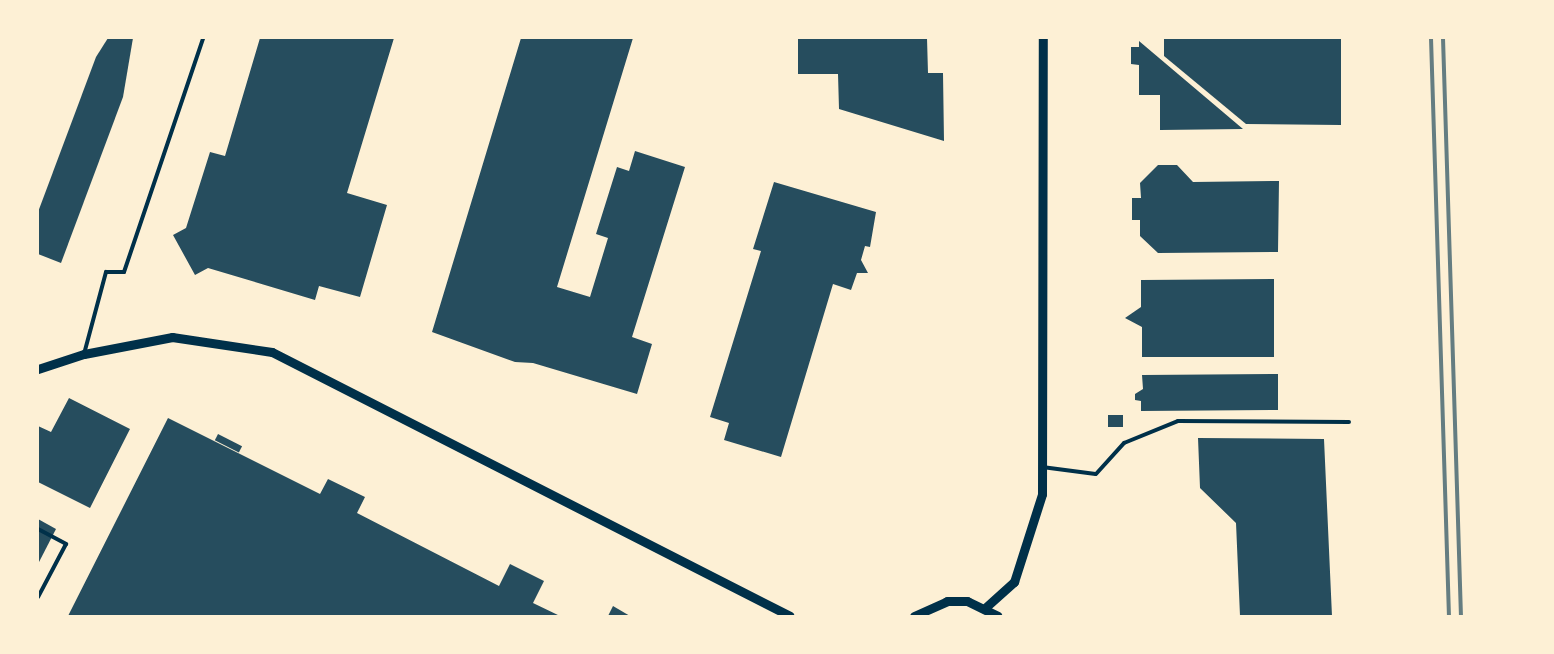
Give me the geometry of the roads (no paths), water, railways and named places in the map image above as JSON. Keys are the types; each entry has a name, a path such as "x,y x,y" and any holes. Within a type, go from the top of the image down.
{"street":[{"path":"986,608 1014,582 1042,494 1044,38"},
{"path":"38,369 84,354 172,337 272,352 790,616"},
{"path":"914,616 947,601 986,608 998,616"}],"lane":[{"path":"84,354 106,272 124,272 203,38"},
{"path":"1042,467 1096,474 1124,442 1178,421 1349,422"},
{"path":"38,529 66,544 38,597"}],"railway":[{"path":"1431,38 1449,616"},
{"path":"1443,38 1461,616"}]}
